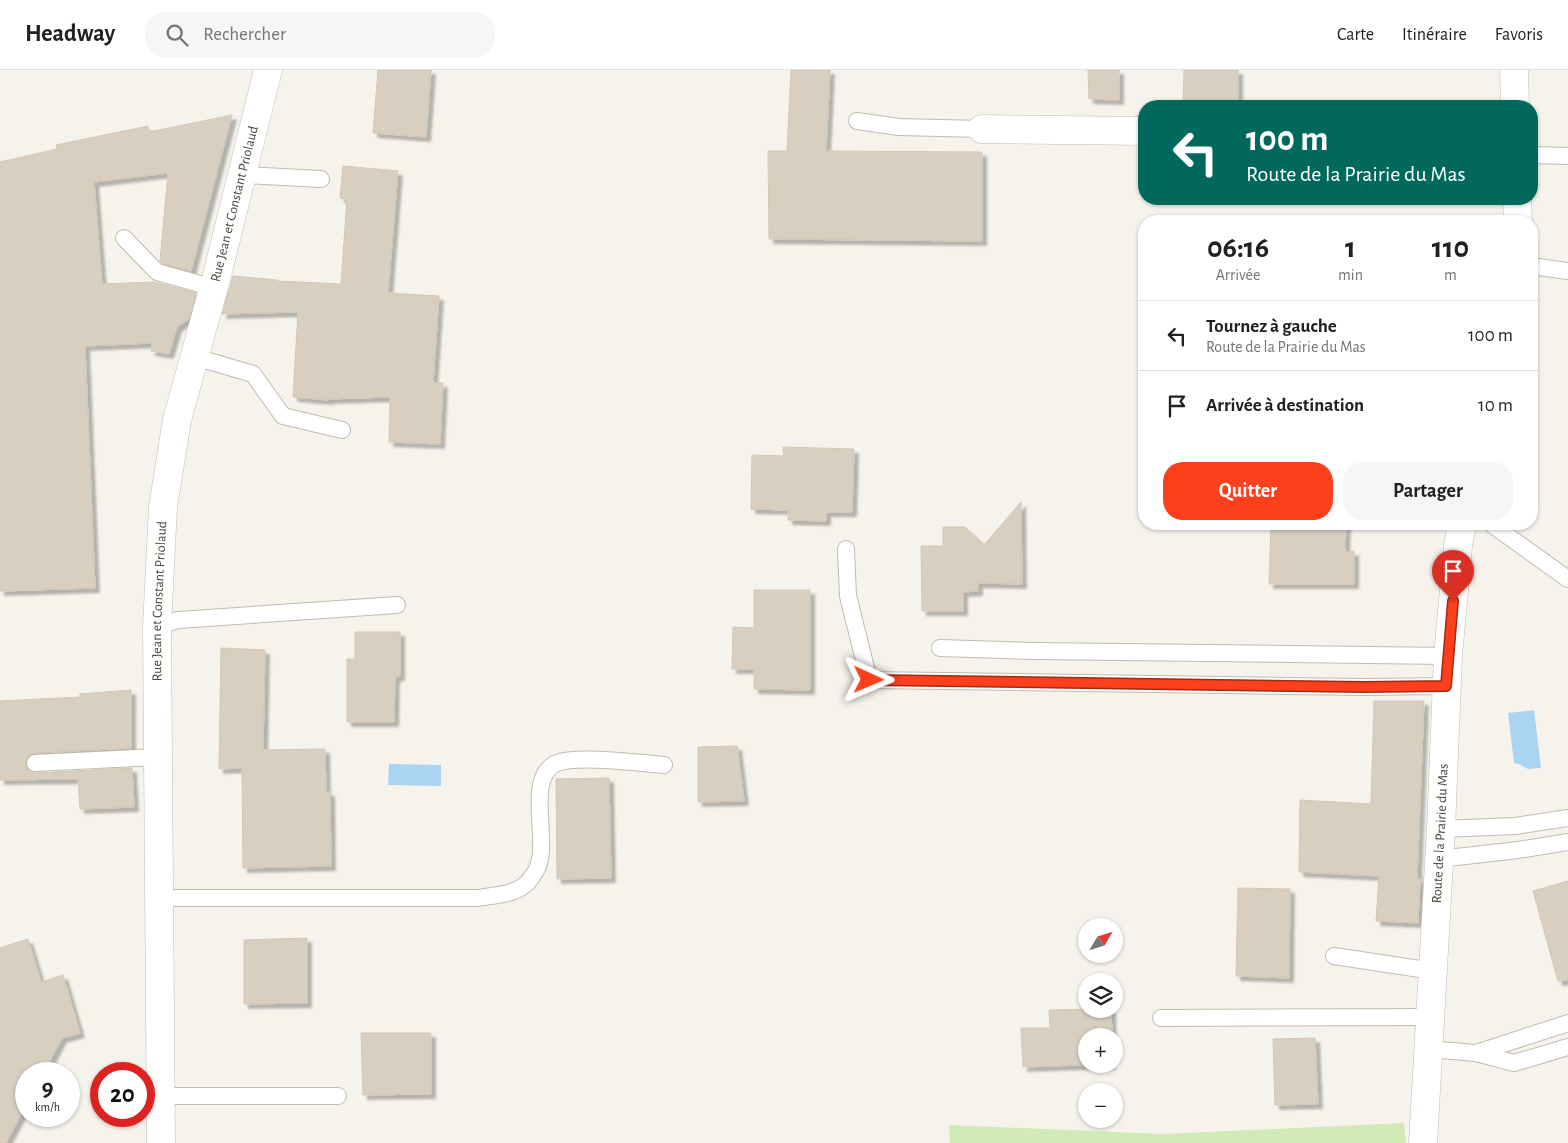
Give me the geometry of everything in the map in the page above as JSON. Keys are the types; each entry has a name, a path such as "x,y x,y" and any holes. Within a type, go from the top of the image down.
{"street":[{"name":"Rue Jean et Constant Priolaud","path":"161,1143 157,626 163,507 178,420 214,288 268,70"},
{"path":"1514,70 1515,100"},
{"path":"982,129 1138,130"},
{"name":"Route de la Prairie du Mas","path":"1423,1143 1441,829 1446,686 1461,530"}],"lane":[{"path":"857,121 899,126 982,129"},
{"path":"1538,155 1568,156"},
{"path":"242,176 321,179"},
{"path":"124,238 157,272 214,288"},
{"path":"1538,267 1568,272"},
{"path":"195,357 253,374 283,416 342,430"},
{"path":"1499,530 1568,580"},
{"path":"846,549 848,596 869,680 1364,687 1446,686"},
{"path":"157,626 178,620 397,605"},
{"path":"940,648 1448,656"},
{"path":"35,764 158,757"},
{"path":"159,898 478,898 510,893 527,883 538,866 541,840 540,788 543,775 548,768 558,763 576,760 664,765"},
{"path":"1441,829 1515,826 1568,818"},
{"path":"1439,859 1568,842"},
{"path":"1334,956 1433,971"},
{"path":"1161,1018 1430,1017"},
{"path":"1476,1053 1568,1023"},
{"path":"1428,1049 1476,1053 1514,1063 1568,1047"},
{"path":"161,1096 338,1096"}],"green space":[{"path":"1404,1123 1406,1143 950,1143 949,1125 1164,1134"}],"water":[{"path":"1534,710 1541,768 1528,769 1514,763 1508,713"},
{"path":"389,764 441,765 441,786 388,785"}],"building":[{"path":"378,70 431,70 426,137 373,133"},
{"path":"791,70 830,70 826,151 982,152 982,241 769,239 768,151 787,151"},
{"path":"1088,70 1119,70 1119,100 1089,99"},
{"path":"1184,70 1238,70 1238,100 1183,100"},
{"path":"232,115 191,271 160,261 168,173 94,182 102,284 154,282 196,293 189,319 177,327 169,354 151,351 152,343 85,346 95,588 0,591 0,162 57,149 56,145 148,126 149,132"},
{"path":"343,166 398,171 388,293 439,296 433,383 443,383 440,444 389,442 390,397 328,400 293,397 298,312 222,314 233,276 277,281 341,284 347,199 340,198"},
{"path":"783,447 854,449 852,512 826,512 826,521 788,520 788,510 751,509 752,455 784,456"},
{"path":"1021,502 1022,584 978,583 978,591 963,592 963,611 922,611 921,546 943,546 943,527 965,527 984,545"},
{"path":"1271,530 1346,530 1345,552 1354,551 1354,584 1269,584"},
{"path":"754,590 810,590 810,690 754,689 754,669 732,669 733,627 754,628"},
{"path":"355,632 400,632 400,676 395,677 394,722 347,722 347,659 355,659"},
{"path":"221,648 265,650 263,750 325,749 326,792 330,792 331,866 243,868 242,768 219,769"},
{"path":"131,690 131,748 35,753 29,755 25,763 27,769 35,773 132,768 134,807 80,809 78,779 0,780 0,701 80,697 80,694"},
{"path":"1374,701 1424,701 1417,879 1420,879 1418,923 1376,921 1379,876 1299,872 1300,800 1371,804"},
{"path":"737,746 744,801 698,802 698,747"},
{"path":"609,778 611,878 557,879 556,779"},
{"path":"1568,881 1568,980 1558,981 1533,891"},
{"path":"1238,888 1290,889 1289,978 1236,976"},
{"path":"307,938 307,1003 244,1004 244,940"},
{"path":"28,939 41,982 63,975 80,1033 62,1038 49,1062 15,1062 15,1126 6,1143 0,1143 0,948"},
{"path":"1049,1010 1078,1010 1078,1018 1111,1018 1112,1028 1078,1028 1078,1065 1023,1067 1021,1028 1050,1028"},
{"path":"361,1033 431,1033 431,1094 363,1095"},
{"path":"1315,1038 1318,1104 1275,1105 1273,1039"}],"route":[{"path":"869,680 1364,687 1446,686 1453,601"}]}
